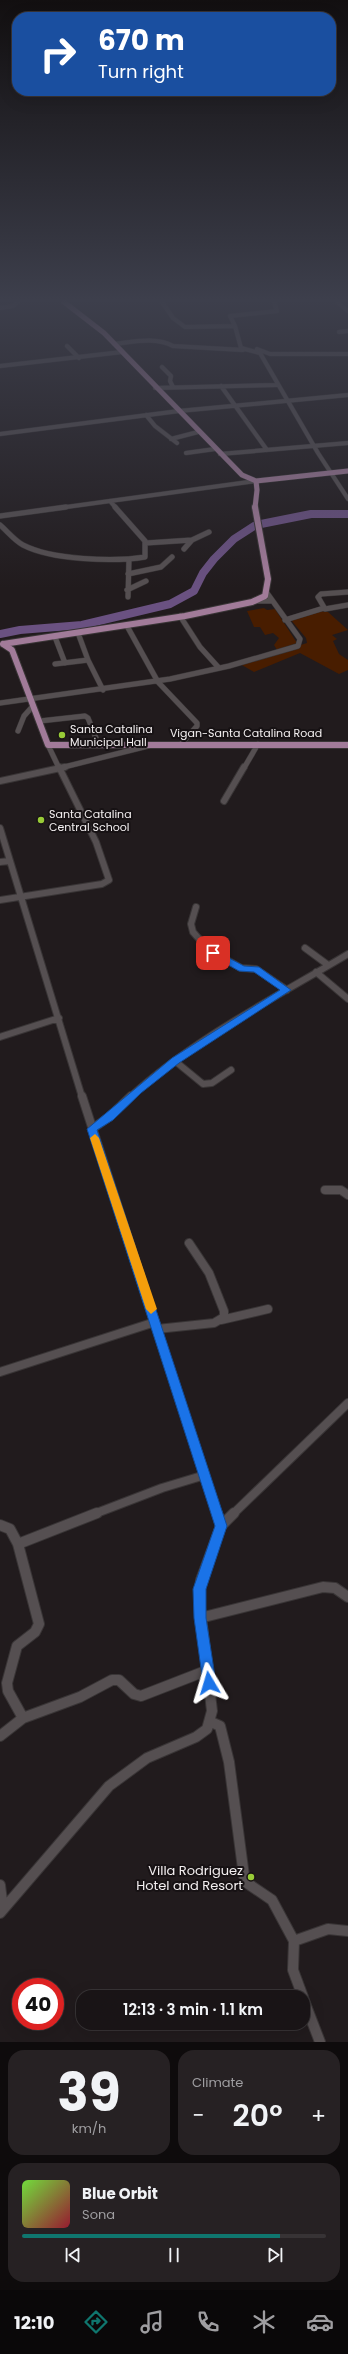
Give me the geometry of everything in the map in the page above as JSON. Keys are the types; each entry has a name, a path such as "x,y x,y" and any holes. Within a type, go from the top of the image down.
{"main road":[{"path":"165,397 241,475 257,484"},
{"path":"257,484 270,479 348,471"},
{"path":"2,644 127,626 262,599 267,593 269,586 255,508 257,484"},
{"path":"12,650 18,642"},
{"path":"2,644 12,650 17,670 32,707 40,721 49,748"},
{"name":"Vigan-Santa Catalina Road","path":"49,748 64,745 98,743 348,744"}],"street":[{"path":"228,397 267,450"},
{"path":"285,397 348,499"},
{"path":"0,434 179,411 320,397"},
{"path":"146,415 155,426 177,443"},
{"path":"171,439 198,432"},
{"path":"220,454 348,443"},
{"path":"191,459 185,452 215,449"},
{"path":"0,511 2,516 110,501 257,484"},
{"path":"0,525 26,546 62,558 129,559 145,557 146,543 110,501"},
{"path":"146,543 192,540 209,532"},
{"path":"184,549 192,540"},
{"path":"128,574 161,567 172,557"},
{"path":"128,597 129,559"},
{"path":"127,590 146,581"},
{"path":"324,608 318,598 319,595 348,592"},
{"path":"0,703 158,682 219,668 298,646 301,641 300,639 267,593"},
{"path":"256,601 272,601"},
{"path":"285,620 324,608 348,605"},
{"path":"180,616 200,646 219,668"},
{"path":"127,626 158,682 197,723 197,726 181,744"},
{"path":"78,633 88,660 102,690"},
{"path":"55,637 65,663"},
{"path":"56,664 88,660"},
{"path":"18,731 24,716 32,707"},
{"path":"40,721 85,716 88,718 98,743"},
{"path":"0,781 59,769 158,744"},
{"path":"224,801 258,744"},
{"path":"0,900 102,884 109,880 96,842 49,748"},
{"path":"0,828 92,1129 221,1526"},
{"path":"0,862 10,861"},
{"path":"196,907 191,924 193,932 208,949 243,969 256,969 287,990"},
{"path":"305,948 328,965"},
{"path":"92,1129 109,1117 138,1090 175,1061 316,972 348,954"},
{"path":"316,972 348,999"},
{"path":"0,1037 59,1018"},
{"path":"175,1061 204,1084 212,1082 231,1070"},
{"path":"325,1190 341,1190 348,1195"},
{"path":"189,1243 209,1273 224,1311 221,1320"},
{"path":"0,1372 156,1326 214,1323 221,1320 268,1310"},
{"path":"1,1911 109,1786 147,1758 204,1732 211,1722 212,1711 208,1670 200,1618 199,1599 201,1580 221,1526 348,1403"},
{"path":"18,1544 156,1490 205,1476"},
{"path":"0,1525 10,1529 18,1544 39,1627 17,1646 7,1683 8,1692 23,1718"},
{"path":"200,1618 323,1587 335,1588 348,1597"},
{"path":"0,1736 23,1718 80,1697 112,1680 119,1680 134,1694 141,1696 208,1670"},
{"path":"211,1722 218,1724 222,1728 229,1762 245,1880 272,1900 294,1941 293,1970 300,1990"},
{"path":"0,1885 1,1911"},
{"path":"294,1941 322,1930 333,1928 348,1931"},
{"path":"310,2016 320,2042"}],"shaded area":[{"path":"264,608 267,610 275,609 297,643 277,650 274,645 279,638 273,633 265,635 260,627 254,627 247,611"},
{"path":"321,611 328,612 348,630 332,635 337,639 333,641 339,654 348,660 348,670 339,674 300,653 254,672 240,664 307,643 306,638 291,620"}],"waterway":[{"path":"261,524 311,514 348,514"},
{"path":"0,634 20,630 82,625 170,604 194,591 203,573 214,559 234,539 254,526"}],"slow traffic":[{"path":"95,1138 151,1309"}],"place":[{"name":"Santa Catalina Municipal Hall","path":"62,735"},
{"name":"Santa Catalina Central School","path":"41,820"},
{"name":"Villa Rodriguez Hotel and Resort","path":"251,1877"}],"route":[{"path":"209,1683 200,1618 199,1599 201,1580 221,1526 92,1129 101,1124 138,1090 175,1061 245,1015 287,990 256,969 243,969 213,953"}]}
